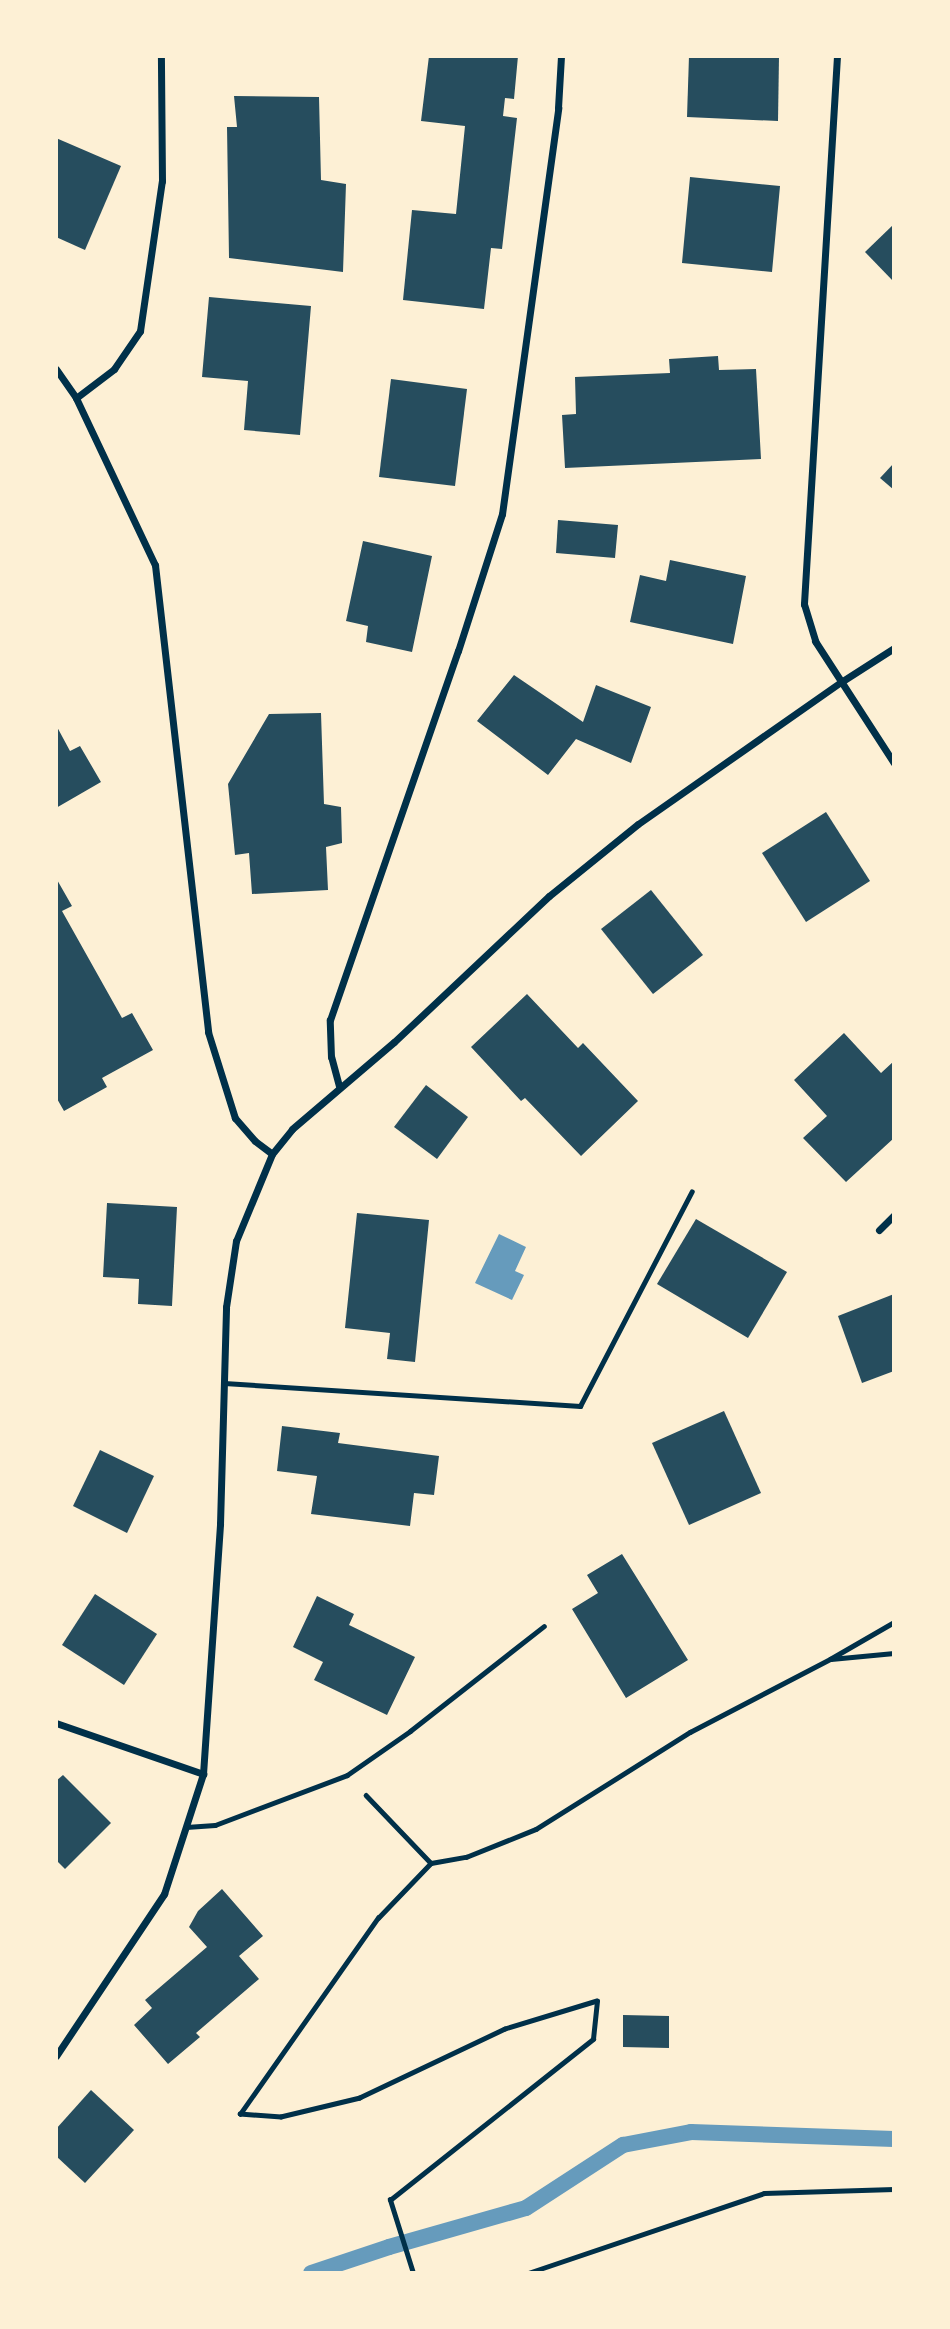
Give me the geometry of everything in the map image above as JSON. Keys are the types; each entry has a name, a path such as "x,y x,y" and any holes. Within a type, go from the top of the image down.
{"street":[{"path":"76,398 114,369 140,331 162,181 161,56"},
{"path":"340,1086 331,1057 330,1020 458,651 502,514 558,108 561,56"},
{"path":"837,56 804,604 815,641 894,763"},
{"path":"56,369 76,398 155,565 208,1032 235,1118 255,1141 272,1154"},
{"path":"56,2056 164,1894 203,1774 220,1524 226,1307 236,1241 272,1154 292,1129 394,1042 549,896 618,840 841,682 894,648"},
{"path":"879,1230 894,1214"},
{"path":"56,1723 203,1774"}],"lane":[{"path":"225,1383 580,1406 692,1191"},
{"path":"186,1827 215,1825 347,1775 410,1731 544,1626"},
{"path":"528,2273 764,2193 894,2189"}],"path":[{"path":"412,2273 390,2200 593,2039 597,2001 505,2029 360,2098 281,2117 240,2114 378,1919 431,1863 466,1857 536,1829 690,1732 830,1659 894,1622"},
{"path":"830,1659 894,1653"},
{"path":"347,1775 431,1863"}],"water":[{"path":"499,1234 526,1247 515,1271 524,1275 512,1300 475,1283"}],"building":[{"path":"429,56 518,56 514,99 505,98 503,116 517,118 502,249 491,248 484,309 403,300 412,210 456,214 465,126 421,121"},
{"path":"689,56 779,56 778,121 687,117"},
{"path":"234,96 319,97 321,180 346,184 343,272 229,258 227,127 237,127"},
{"path":"56,138 121,166 85,250 56,237"},
{"path":"690,177 780,186 772,272 682,263"},
{"path":"894,224 894,282 865,252"},
{"path":"209,297 311,306 300,435 244,430 248,381 202,377"},
{"path":"718,356 719,370 756,369 761,459 565,468 562,415 576,414 575,377 670,373 669,359"},
{"path":"391,379 467,389 455,486 379,477"},
{"path":"894,463 894,490 880,478"},
{"path":"558,520 618,525 615,558 556,553"},
{"path":"363,541 432,556 412,652 366,642 368,626 346,621"},
{"path":"670,560 746,576 733,644 630,622 640,575 666,581"},
{"path":"514,675 583,722 596,685 651,707 631,763 576,739 548,775 477,721"},
{"path":"321,713 324,804 341,807 342,843 326,847 328,890 252,894 249,853 235,855 228,784 269,714"},
{"path":"56,725 70,751 80,746 101,782 56,808"},
{"path":"826,812 870,881 806,922 762,853"},
{"path":"56,878 72,906 62,911 122,1018 132,1013 153,1050 102,1078 107,1087 64,1111 56,1097"},
{"path":"651,890 703,955 653,994 601,929"},
{"path":"527,994 578,1048 583,1043 638,1101 581,1156 525,1098 521,1101 471,1047"},
{"path":"844,1033 881,1073 894,1061 894,1138 846,1182 803,1138 827,1116 794,1080"},
{"path":"426,1085 468,1117 437,1159 394,1127"},
{"path":"107,1203 177,1207 172,1306 138,1304 139,1279 103,1277"},
{"path":"357,1213 429,1220 415,1362 387,1359 390,1333 345,1328"},
{"path":"696,1219 787,1272 748,1338 657,1284"},
{"path":"894,1294 894,1371 862,1383 838,1316"},
{"path":"724,1411 761,1493 689,1525 652,1443"},
{"path":"282,1426 340,1433 338,1443 439,1456 434,1495 414,1493 410,1526 311,1514 317,1476 277,1471"},
{"path":"100,1450 154,1476 127,1533 73,1506"},
{"path":"622,1554 688,1660 626,1698 572,1609 598,1593 587,1575"},
{"path":"95,1594 157,1634 124,1685 62,1645"},
{"path":"317,1596 354,1614 349,1625 415,1657 387,1715 314,1680 323,1662 293,1647"},
{"path":"63,1775 111,1823 65,1869 56,1860 56,1781"},
{"path":"222,1889 263,1936 239,1956 259,1979 196,2033 200,2037 168,2064 134,2025 152,2008 145,2000 207,1947 189,1927 198,1911"},
{"path":"623,2015 669,2016 669,2048 623,2047"},
{"path":"91,2090 134,2130 85,2183 56,2156 56,2129"}],"waterway":[{"path":"311,2273 389,2247 526,2208 623,2145 691,2132 894,2139"}]}
